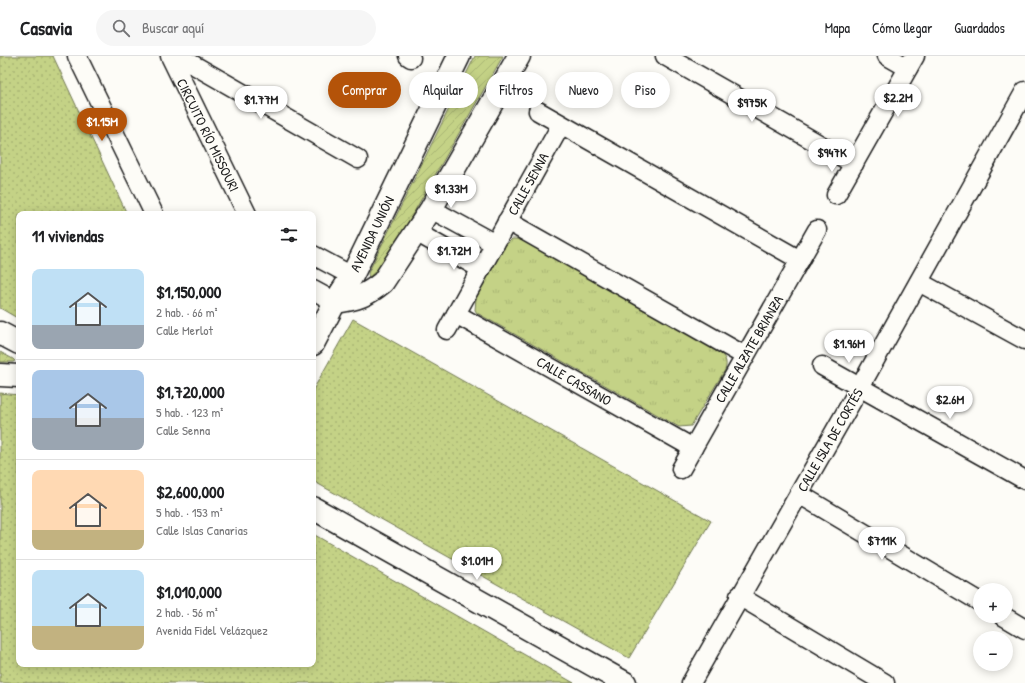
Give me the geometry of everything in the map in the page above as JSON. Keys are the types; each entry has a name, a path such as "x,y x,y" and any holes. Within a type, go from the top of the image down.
{"street":[{"path":"77,56 153,211"},
{"name":"CIRCUITO RÍO MISSOURI","path":"170,56 246,211"},
{"path":"178,56 358,158"},
{"name":"AVENIDA UNIÓN","path":"316,338 335,302 352,276 460,56"},
{"name":"AVENIDA UNIÓN","path":"335,302 357,299 372,291 383,282 431,209 519,56"},
{"path":"665,56 854,164"},
{"path":"836,195 912,62 887,56"},
{"name":"CALLE ISLA DE CORTÉS","path":"691,683 739,596 860,387 1025,91"},
{"path":"538,111 800,260"},
{"name":"CALLE SENNA","path":"447,330 561,125"},
{"path":"431,209 495,244"},
{"path":"507,222 745,356"},
{"name":"CALLE ALZATE BRIANZA","path":"681,468 817,230"},
{"path":"416,232 481,269"},
{"path":"316,257 352,276"},
{"path":"919,282 1025,340"},
{"path":"316,292 335,302"},
{"name":"CALLE CASSANO","path":"456,314 692,448"},
{"path":"0,333 16,341"},
{"path":"822,366 1025,480"},
{"path":"0,375 16,376"},
{"path":"799,494 973,598"},
{"path":"316,510 625,683"},
{"path":"739,596 885,683"},
{"path":"1013,622 1025,629"}],"green space":[{"path":"0,56 53,56 126,211 16,211 16,317 0,308"},
{"path":"475,56 503,56 494,72 486,72 486,86 478,100 478,72 467,72"},
{"path":"449,108 473,108 377,277 372,279 368,274"},
{"path":"512,239 521,240 721,354 726,362 725,370 691,426 679,427 477,313 475,310 476,298 505,246"},
{"path":"353,319 711,521 629,658 316,483 316,385"},
{"path":"0,352 13,359 15,361 0,362"},
{"path":"0,393 16,395 16,667 316,667 316,536 574,683 0,683"}]}
